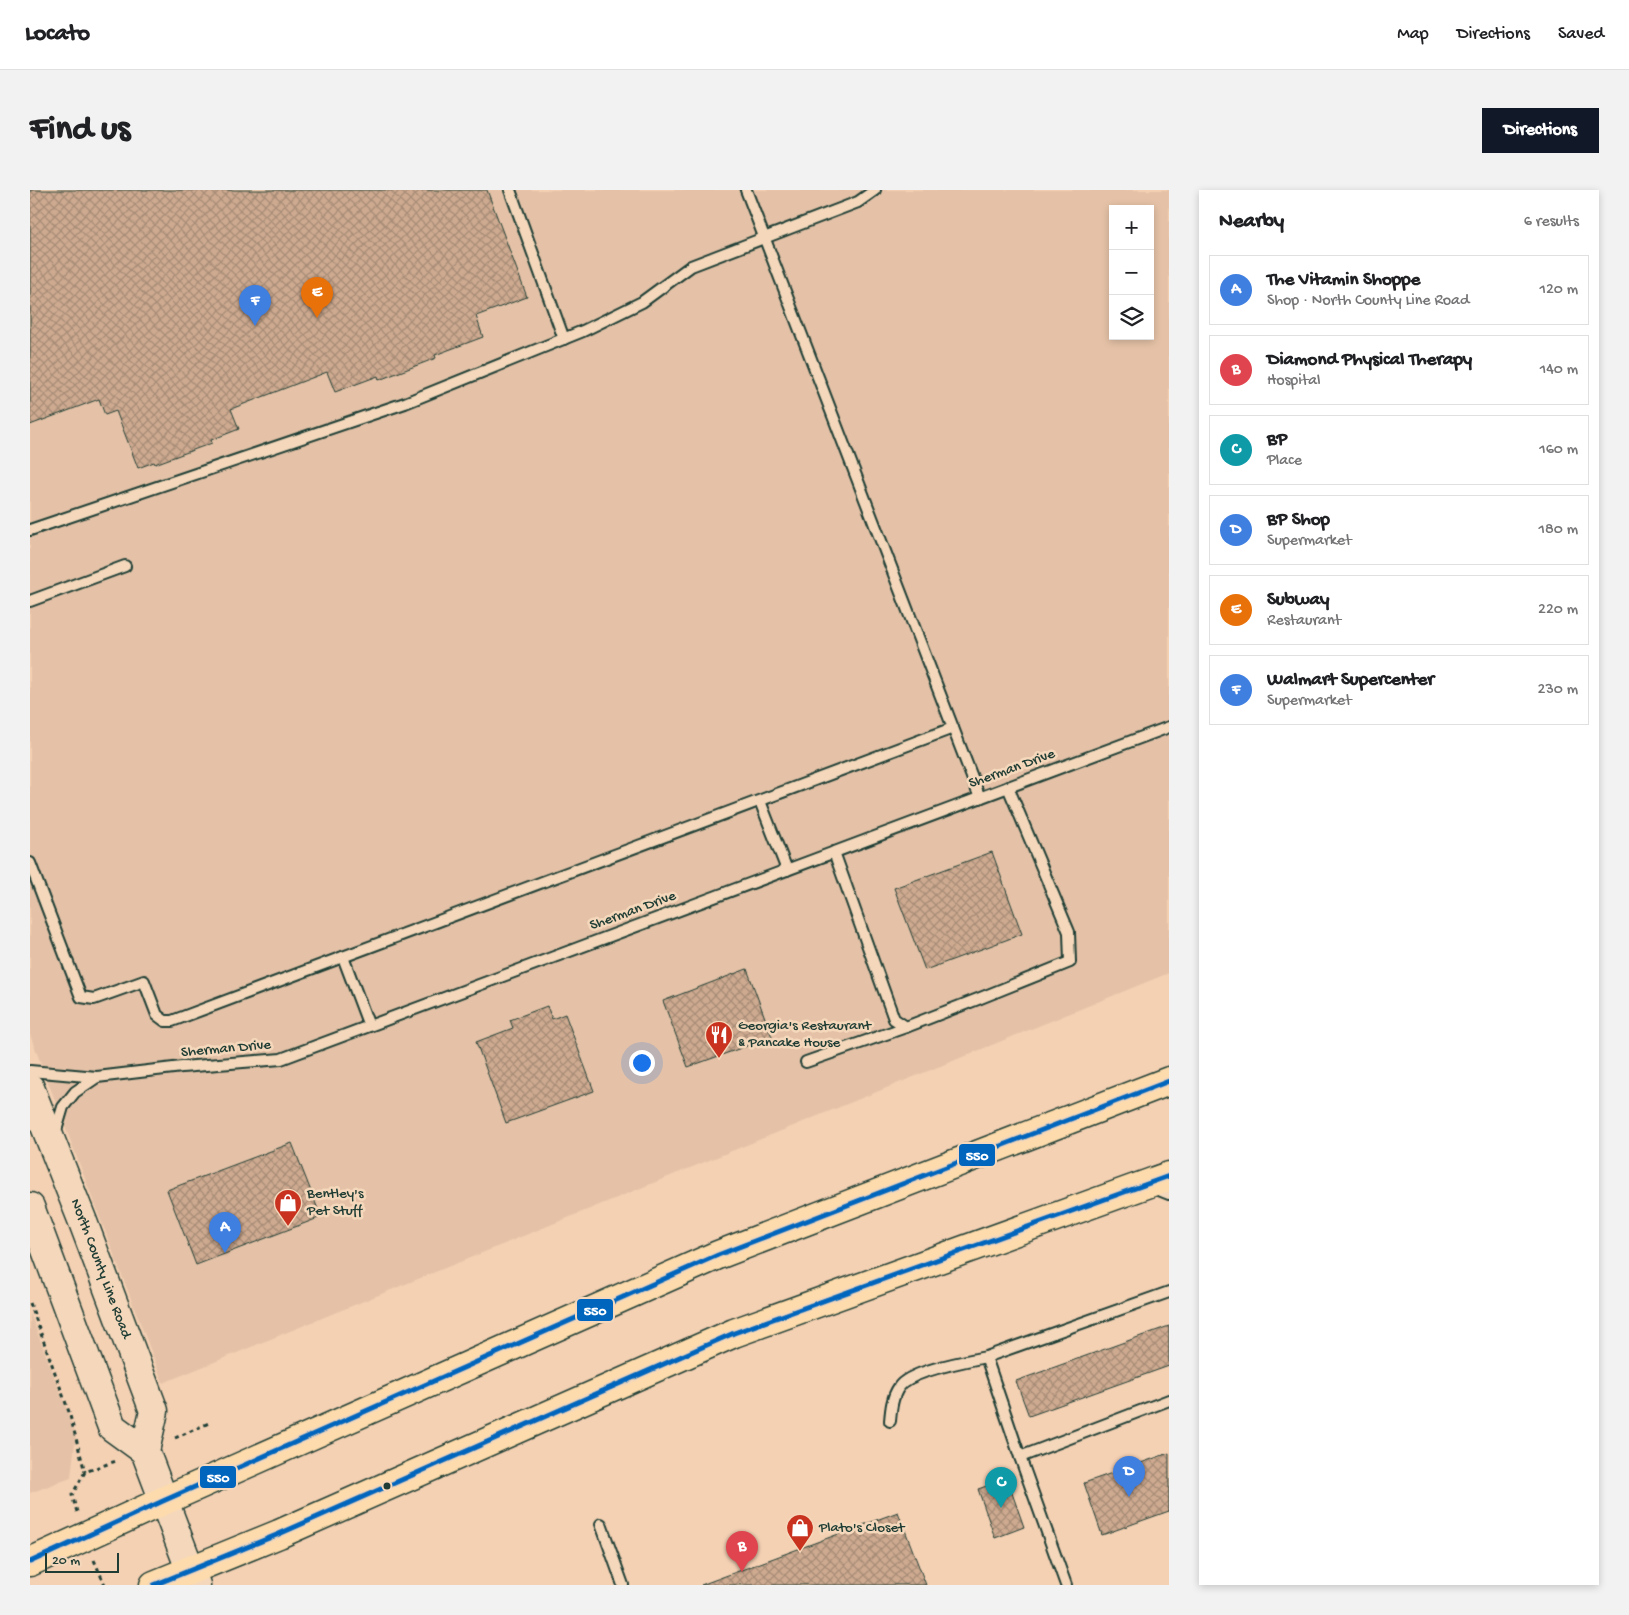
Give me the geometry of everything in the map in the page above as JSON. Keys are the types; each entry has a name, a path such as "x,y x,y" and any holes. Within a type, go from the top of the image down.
{"main road":[{"path":"30,1562 163,1501 718,1256 1169,1080"},
{"path":"154,1585 193,1578 279,1534 734,1333 1161,1185"}],"street":[{"name":"North County Line Road","path":"30,1088 154,1411 145,1451"},
{"path":"30,1207 112,1427 145,1451 193,1578"}],"lane":[{"path":"510,190 564,339"},
{"path":"746,190 980,798"},
{"path":"30,530 405,403 564,339 642,302 691,266 858,202 875,190"},
{"path":"30,602 125,566"},
{"name":"Sherman Drive","path":"30,1071 97,1077 182,1067 280,1059 1169,727"},
{"path":"30,863 81,997 88,999 101,997 144,981 157,1015 165,1022 953,728"},
{"path":"806,1062 906,1027 1070,962 1069,932 1008,787"},
{"path":"760,801 787,870"},
{"path":"834,852 894,1019 906,1027"},
{"path":"343,957 369,1026"},
{"name":"Sherman Drive","path":"52,1144 63,1106 75,1092 97,1077"},
{"path":"890,1421 892,1404 900,1386 911,1377 953,1364 986,1358 1169,1292"},
{"path":"986,1358 1066,1585"},
{"path":"1020,1457 1169,1400"},
{"path":"601,1524 623,1585"}],"path":[{"path":"30,1303 69,1412 85,1472"},
{"path":"105,1585 85,1538 72,1495 85,1472 145,1451 209,1423"}],"shaded area":[{"path":"30,190 1169,190 1169,973 163,1383 30,1035"},
{"path":"30,1313 76,1434 71,1478 30,1493"}],"building":[{"path":"30,190 487,190 527,297 476,316 483,337 435,355 436,358 379,380 378,376 335,392 327,372 231,409 239,429 211,440 212,443 155,464 154,462 138,468 116,411 105,415 99,399 30,425"},
{"path":"992,852 1022,934 925,970 894,888"},
{"path":"747,969 772,1037 688,1067 663,1001"},
{"path":"547,1006 552,1019 565,1014 594,1091 506,1123 476,1042 513,1028 510,1020"},
{"path":"292,1143 321,1217 196,1265 167,1190"},
{"path":"1169,1326 1169,1366 1029,1416 1016,1381"},
{"path":"1169,1453 1169,1511 1102,1535 1084,1483"},
{"path":"1007,1479 1024,1527 995,1538 978,1489"},
{"path":"898,1512 926,1585 701,1585"}],"transit line":[{"name":"550","path":"30,1562 163,1501 718,1255 1169,1081"},
{"name":"550","path":"154,1585 279,1534 734,1333 1169,1176"}],"place":[{"name":"Subway","path":"317,318"},
{"name":"Walmart Supercenter","path":"255,326"},
{"name":"Georgia's Restaurant & Pancake House","path":"719,1059"},
{"name":"Bentley's Pet Stuff","path":"288,1227"},
{"name":"The Vitamin Shoppe","path":"225,1253"},
{"name":"BP Shop","path":"1129,1497"},
{"name":"BP","path":"1001,1508"},
{"name":"Plato's Closet","path":"800,1552"},
{"name":"Diamond Physical Therapy","path":"742,1572"}]}
